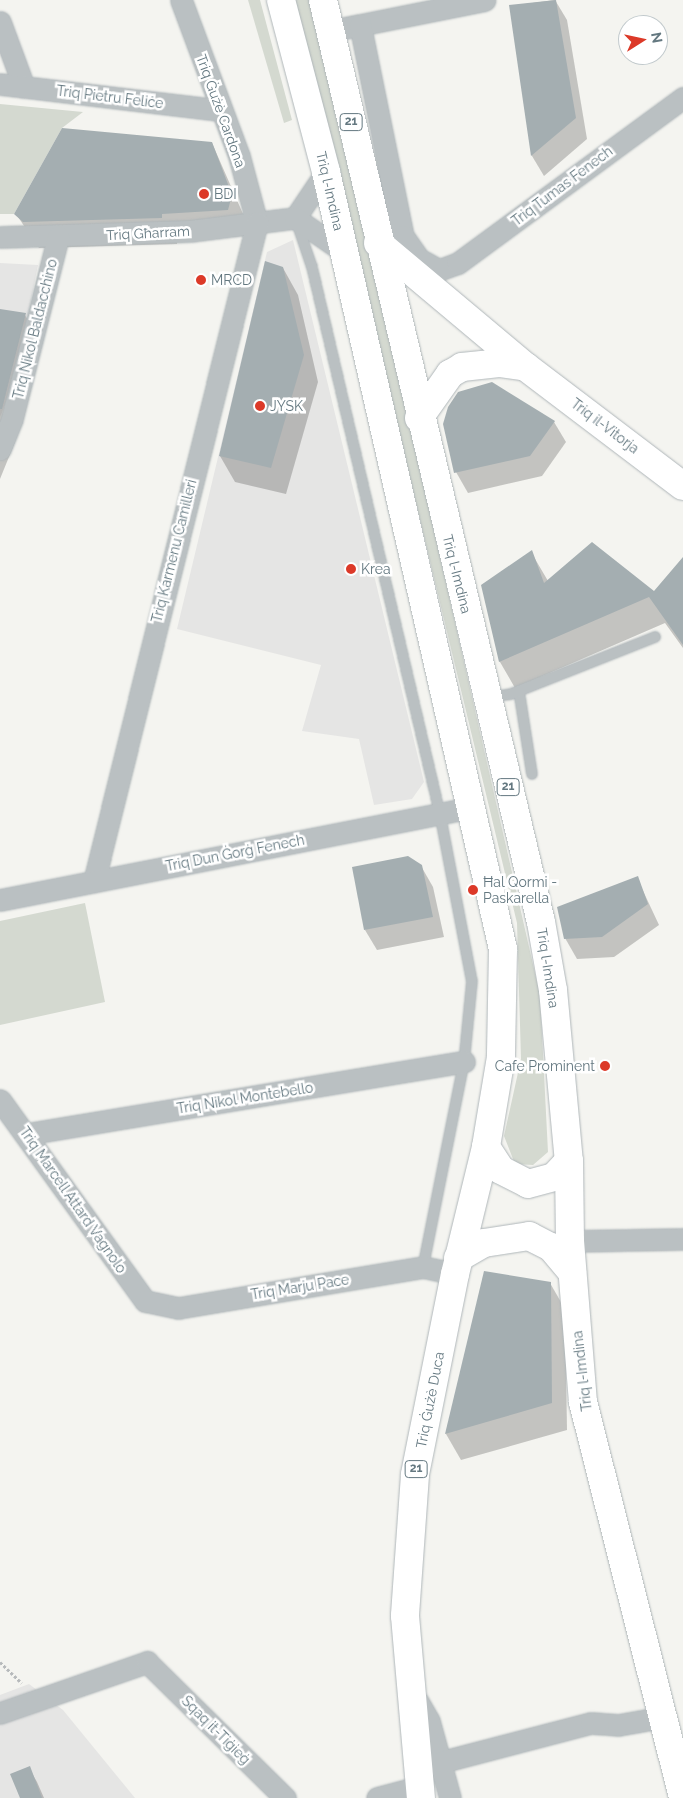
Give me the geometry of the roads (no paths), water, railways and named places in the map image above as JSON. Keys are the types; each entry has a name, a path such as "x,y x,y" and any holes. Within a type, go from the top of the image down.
{"main road":[{"name":"Triq l-Imdina","path":"281,0 326,172 503,949 501,1057 486,1147"},
{"name":"Triq l-Imdina","path":"323,0 419,418 544,942 569,1161 570,1241 583,1402 683,1798"},
{"name":"Triq il-Vitorja","path":"378,243 526,367 683,486"},
{"name":"Triq il-Vitorja","path":"419,418 450,374 462,367 499,363 526,367"},
{"path":"486,1147 501,1170 528,1184 554,1177 569,1161"},
{"name":"Triq Ġużè Duca","path":"420,1793 409,1687 405,1616 415,1475 457,1266 486,1147"},
{"path":"457,1266 484,1243 529,1236 551,1247 572,1272"}],"street":[{"name":"Triq Ġużè Cardona","path":"181,0 219,110 239,156 257,223"},
{"path":"329,31 484,0"},
{"path":"0,22 24,87"},
{"name":"Triq Tumas Fenech","path":"360,25 403,236 419,259 439,270 458,263 683,98"},
{"name":"Triq Pietru Feliċe","path":"0,84 219,110"},
{"path":"326,172 295,218 344,252"},
{"name":"Triq Għarram","path":"0,236 58,237 257,223 295,218"},
{"name":"Triq Karmenu Camilleri","path":"94,881 257,223"},
{"name":"Triq Nikol Baldacchino","path":"0,449 12,418 58,237"},
{"name":"Triq Dun Ġorġ Fenech","path":"0,900 471,808"},
{"name":"Triq Nikol Montebello","path":"27,1134 464,1062"},
{"name":"Triq Marcell Attard Vagnolo","path":"0,1100 27,1134 145,1301"},
{"path":"570,1241 683,1240"},
{"name":"Triq Marju Pace","path":"145,1301 178,1308 423,1267 457,1266"},
{"name":"Sqaq it-Tiġieġ","path":"0,1713 147,1662 285,1798"},
{"name":"Triq Ġużè Duca","path":"409,1687 429,1721 450,1798"},
{"path":"441,1762 591,1722 618,1725 664,1717"},
{"path":"377,1798 420,1793"}],"lane":[{"path":"295,218 312,267 440,814 472,981 464,1062 423,1267"},
{"path":"487,698 519,691 655,637"},
{"path":"519,691 532,774"}],"place":[{"name":"BDI","path":"204,194"},
{"name":"MRCD","path":"201,280"},
{"name":"JYSK","path":"260,406"},
{"name":"Krea","path":"351,569"},
{"name":"Ħal Qormi - Paskarella","path":"473,890"},
{"name":"Cafe Prominent","path":"605,1066"}]}
